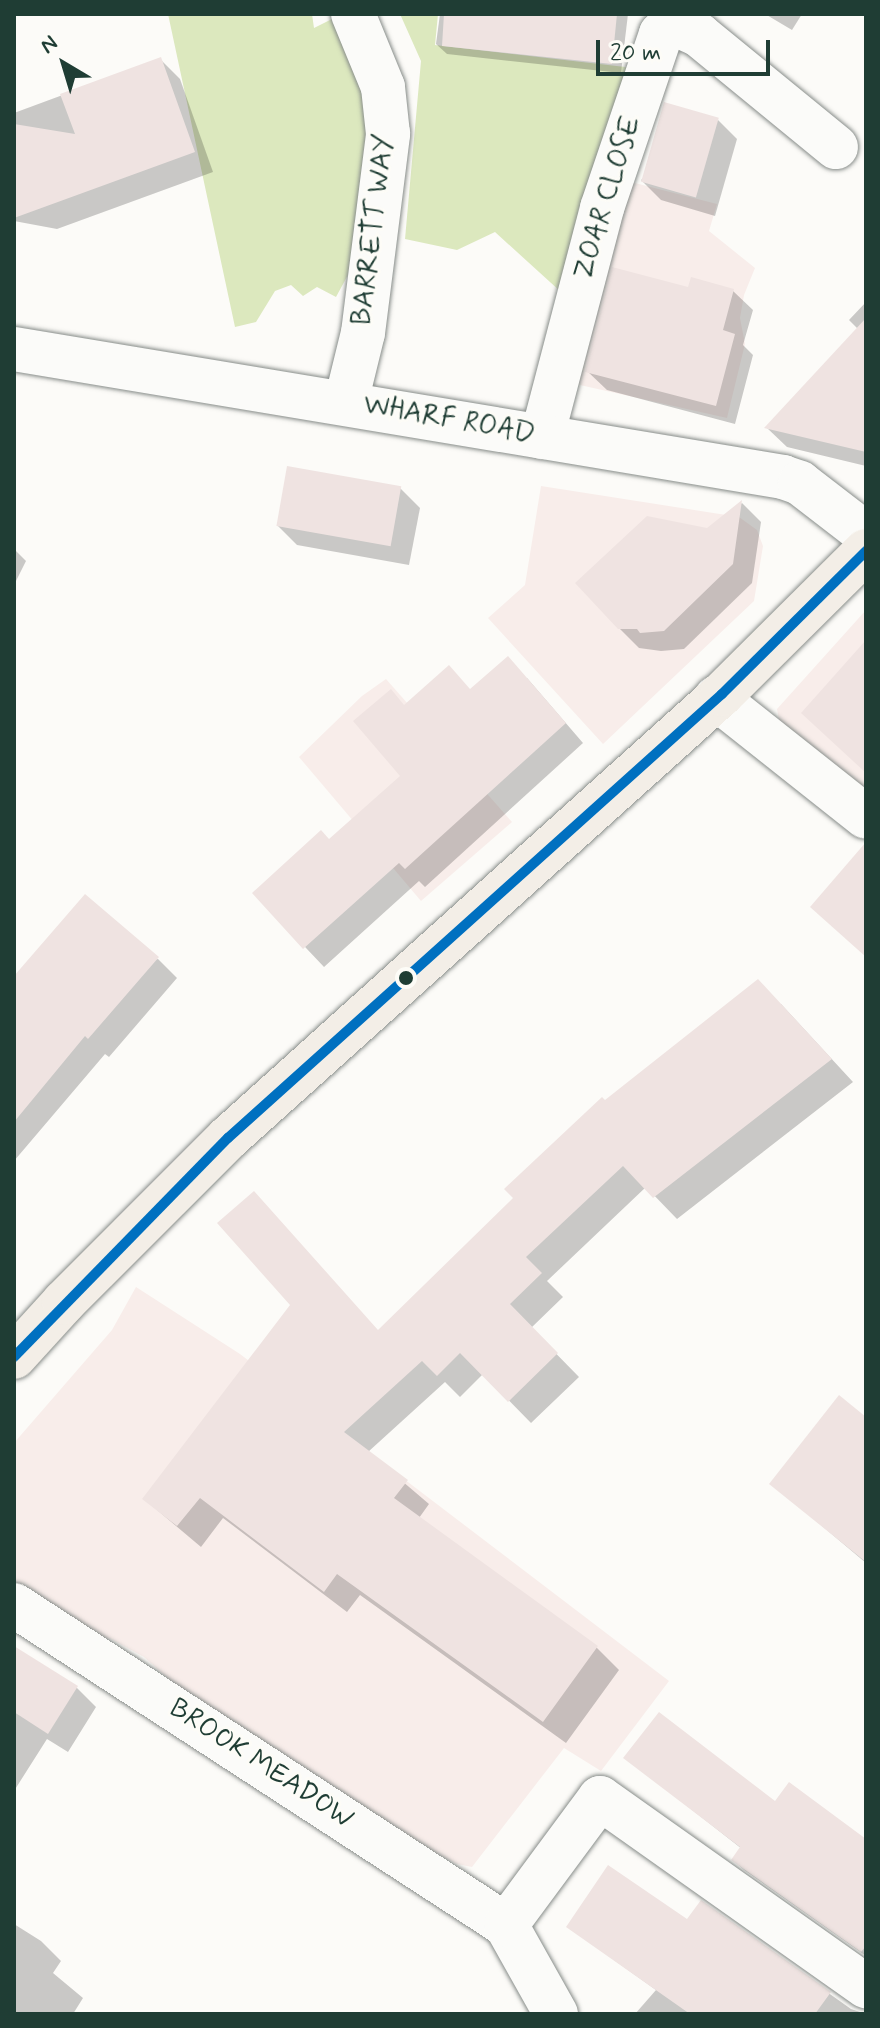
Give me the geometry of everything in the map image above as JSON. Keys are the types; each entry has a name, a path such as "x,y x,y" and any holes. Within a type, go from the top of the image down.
{"main road":[{"path":"14,1357 64,1302 228,1138 716,698 866,551"}],"street":[{"name":"BARRETT WAY","path":"346,402 363,333 388,134 383,87 353,14"},
{"name":"ZOAR CLOSE","path":"542,437 602,208 661,34 667,28 679,26 699,35 836,147"},
{"name":"WHARF ROAD","path":"14,349 346,402 794,480 866,534"},
{"path":"716,698 866,817"},
{"name":"BROOK MEADOW","path":"14,1605 506,1925"},
{"path":"556,2014 506,1925 600,1798 866,1986"}],"shaded area":[{"path":"631,182 717,204 709,231 755,268 744,295 740,318 745,344 727,418 571,383"},
{"path":"541,486 739,517 757,530 763,546 754,601 603,744 488,618 525,585"},
{"path":"866,610 866,798 780,725 777,709"},
{"path":"386,679 512,822 421,901 299,757 362,696"},
{"path":"136,1287 240,1354 669,1681 601,1771 564,1748 472,1867 457,1864 400,1835 201,1708 144,1657 111,1639 83,1634 14,1587 14,1443 112,1330"}],"green space":[{"path":"168,14 312,14 314,28 334,18 353,63 368,116 349,273 336,297 317,287 303,296 291,285 275,291 256,322 235,327"},
{"path":"400,14 438,14 435,45 634,68 561,292 495,232 457,250 405,239 421,61"}],"building":[{"path":"444,14 617,14 612,64 442,46"},
{"path":"161,57 195,152 14,218 14,124 75,134 60,94"},
{"path":"664,102 719,118 696,197 641,182"},
{"path":"612,267 688,287 691,277 734,289 723,330 735,334 716,406 585,372"},
{"path":"866,318 866,452 764,428"},
{"path":"287,466 401,486 391,546 276,526"},
{"path":"742,500 733,564 664,631 640,633 637,629 618,629 575,583 647,516 707,528"},
{"path":"866,640 866,773 801,713"},
{"path":"508,656 566,723 405,869 399,863 303,949 252,893 321,830 329,839 400,776 353,721 391,689 404,705 449,665 470,689"},
{"path":"866,842 866,957 810,907"},
{"path":"85,894 159,957 88,1039 85,1036 14,1122 14,976"},
{"path":"758,979 832,1059 653,1198 623,1166 526,1257 542,1273 510,1304 558,1353 508,1402 460,1353 437,1376 422,1361 344,1432 408,1480 394,1498 598,1646 543,1722 337,1574 324,1592 200,1498 177,1526 142,1499 290,1305 217,1223 254,1191 378,1330 513,1198 504,1189 602,1097 605,1100"},
{"path":"839,1395 866,1417 866,1562 769,1484"},
{"path":"14,1646 78,1686 48,1734 14,1712"},
{"path":"659,1712 775,1801 789,1782 866,1839 866,1946 861,1952 731,1860 740,1847 623,1758"},
{"path":"608,1865 687,1919 701,1900 831,1992 815,2014 690,2014 566,1927"}],"transit line":[{"path":"14,1357 228,1138 722,694 866,551"}]}
